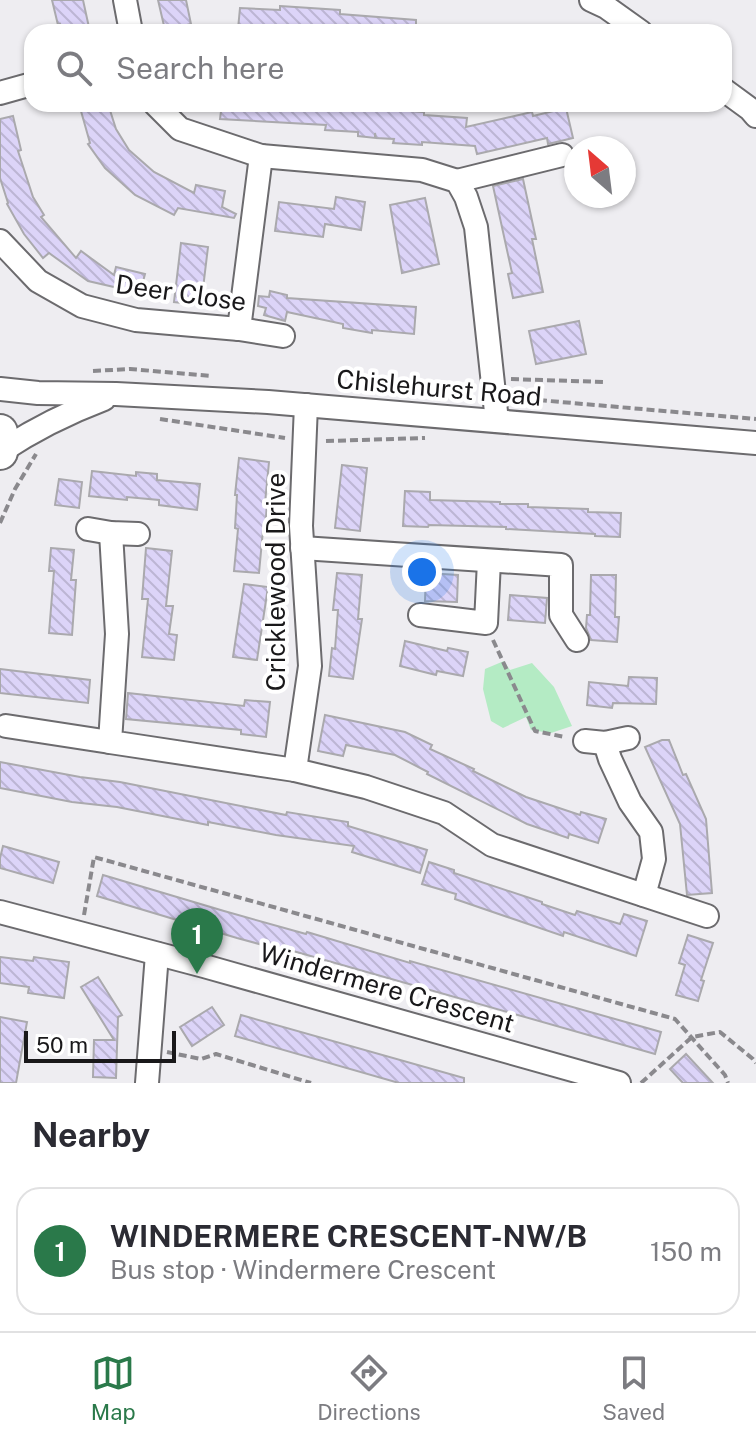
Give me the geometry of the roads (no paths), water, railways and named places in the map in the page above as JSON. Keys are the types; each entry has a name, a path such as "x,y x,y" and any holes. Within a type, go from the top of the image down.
{"main road":[{"path":"0,432 0,452"}],"street":[{"path":"125,0 130,24"},
{"path":"591,0 630,24"},
{"path":"0,93 24,86"},
{"path":"732,96 756,116"},
{"path":"163,112 180,129 261,156 422,170 457,181 562,155"},
{"path":"239,329 261,156"},
{"path":"457,181 476,227 497,421"},
{"name":"Deer Close","path":"0,241 38,281 82,306 136,320 283,336"},
{"name":"Chislehurst Road","path":"0,389 306,405 756,443"},
{"path":"0,452 49,423 116,394"},
{"name":"Cricklewood Drive","path":"295,770 310,666 301,526 306,405"},
{"path":"88,529 138,534"},
{"path":"110,742 117,634 111,533"},
{"path":"302,548 561,565 561,615 577,640"},
{"path":"420,615 486,623 489,561"},
{"path":"6,726 295,770 366,787 444,813 492,845 707,916"},
{"path":"628,738 595,742 610,759 630,802 651,832 654,859 644,895"},
{"name":"Windermere Crescent","path":"0,912 619,1083"},
{"path":"147,1083 157,954"}],"place":[{"name":"WINDERMERE CRESCENT-NW/B","path":"197,974"}]}
